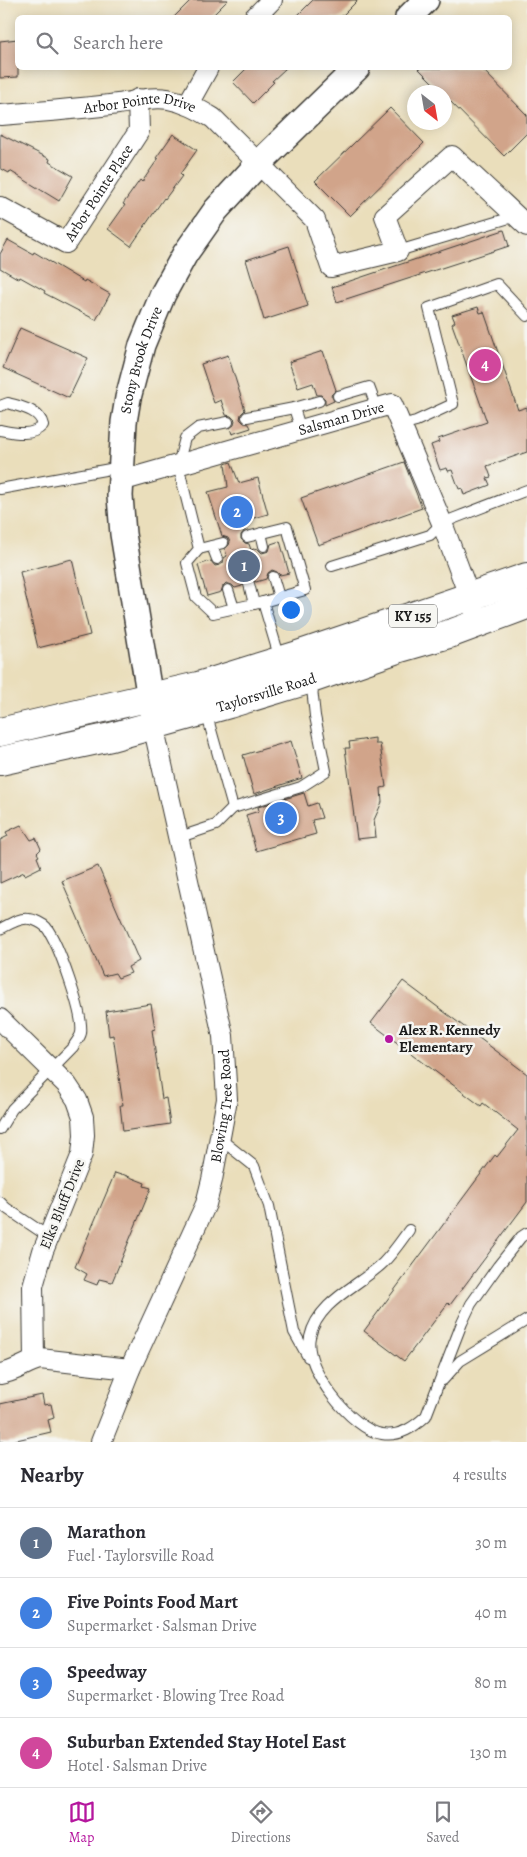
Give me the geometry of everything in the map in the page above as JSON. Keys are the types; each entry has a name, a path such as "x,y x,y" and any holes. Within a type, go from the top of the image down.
{"main road":[{"name":"Taylorsville Road","path":"0,732 198,686 470,597 527,576"},
{"name":"Taylorsville Road","path":"0,761 111,737 311,680 527,605"}],"street":[{"path":"257,15 272,0"},
{"path":"411,15 426,0"},
{"path":"188,104 207,70"},
{"name":"Stony Brook Drive","path":"153,725 151,698 123,534 121,474 124,422 128,398 142,345 163,294 185,254 216,210 259,163 355,70"},
{"name":"Arbor Pointe Drive","path":"0,116 120,104 138,99 166,99 188,104 213,118 315,220 331,267 398,251"},
{"name":"Arbor Pointe Place","path":"0,207 66,242 139,131 138,99"},
{"path":"398,251 385,216 452,156 522,221"},
{"name":"Salsman Drive","path":"121,474 178,465 392,404 442,523 479,623"},
{"name":"Blowing Tree Road","path":"101,1442 130,1369 206,1204 227,1099 223,1036 153,725"},
{"name":"Elks Bluff Drive","path":"0,1019 67,1085 77,1100 83,1117 82,1154 43,1251 33,1286 34,1360"},
{"path":"0,1374 11,1372 34,1360 40,1359 130,1369"}],"lane":[{"path":"398,251 522,221"},
{"path":"401,425 416,421 453,404 429,308 498,284 527,316"},
{"path":"338,396 369,387 376,408"},
{"path":"248,417 318,401"},
{"path":"0,406 8,402 36,414 42,419 43,425 38,431 23,434 0,430"},
{"path":"294,408 301,430"},
{"path":"199,549 178,465 185,438 198,428 228,422"},
{"path":"0,489 121,474"},
{"path":"332,566 430,535 442,523 527,490"},
{"path":"223,542 199,549 187,564 196,597 213,613 305,590 287,527 247,537"},
{"path":"261,533 264,546"},
{"path":"212,546 217,559"},
{"path":"273,577 279,597"},
{"path":"249,584 259,603 280,660"},
{"path":"228,590 234,608"},
{"path":"177,838 216,825 233,808 301,787 326,772 315,716 311,680"},
{"path":"206,711 233,808"},
{"path":"0,929 12,922 28,918 45,925 55,942 78,1006 81,1021 81,1035 73,1046 12,1109 0,1129"},
{"path":"219,1138 254,1166 269,1206 294,1332 327,1390 357,1422 371,1431 383,1434 399,1433 416,1426 426,1416 471,1304 498,1266 527,1233"},
{"path":"0,1202 49,1237"},
{"path":"315,1370 309,1352 309,1339 317,1321 337,1298 383,1262 409,1230"},
{"path":"437,1386 460,1361 527,1320"}],"building":[{"path":"191,0 228,0 213,15 176,15"},
{"path":"313,0 358,0 343,15 298,15"},
{"path":"15,39 15,70 18,70 18,77 0,78 0,41"},
{"path":"245,70 284,70 253,103 233,82"},
{"path":"420,70 483,70 527,115 527,133 504,156 452,103 452,85 435,85"},
{"path":"390,108 407,126 407,130 411,130 424,143 350,216 315,181"},
{"path":"0,134 50,159 49,162 73,176 59,201 10,171 9,173 0,168"},
{"path":"173,134 197,150 180,174 182,176 164,198 131,246 108,229 140,180 142,182 158,159 156,158"},
{"path":"504,230 509,246 337,302 332,287"},
{"path":"8,240 33,254 34,252 84,282 85,280 110,294 96,320 44,293 45,291 20,277 19,279 0,268 0,254"},
{"path":"289,246 308,306 264,320 246,260"},
{"path":"478,307 480,313 484,312 518,410 527,407 527,452 487,466 491,477 487,478 490,485 464,495 462,488 459,489 452,470 448,471 447,468 440,470 431,445 439,442 438,439 487,422 452,324 455,322 452,315"},
{"path":"20,328 88,358 69,398 3,368"},
{"path":"323,351 336,390 331,395 334,401 325,405 325,399 321,395 317,395 313,383 298,388 289,362"},
{"path":"228,355 245,410 241,414 240,419 244,423 249,424 251,428 232,434 230,428 234,425 235,420 231,416 226,415 221,400 214,403 201,364"},
{"path":"231,462 239,483 258,478 268,514 243,521 245,530 241,535 241,539 249,544 251,550 257,548 262,553 269,551 271,544 280,541 289,573 280,575 272,570 268,573 266,579 256,582 251,578 247,578 242,586 235,588 226,583 221,592 207,596 198,565 211,561 215,566 223,563 224,558 227,556 225,549 230,542 228,538 222,536 208,492 228,487 225,464"},
{"path":"404,462 422,508 318,545 301,498"},
{"path":"72,559 90,635 38,648 20,572"},
{"path":"375,738 375,744 380,744 386,787 381,788 382,802 374,820 376,837 357,839 345,748 350,748 349,742"},
{"path":"291,741 302,778 254,794 243,755"},
{"path":"304,793 308,806 317,803 322,818 312,820 316,834 256,851 246,815 259,811 258,807"},
{"path":"21,825 31,840 36,838 41,849 37,853 39,856 37,857 41,867 25,875 24,872 0,883 0,840 8,836 6,832"},
{"path":"98,866 139,961 128,967 131,973 118,978 115,973 103,976 62,881"},
{"path":"403,981 527,1074 527,1202 450,1305 448,1303 404,1361 364,1331 495,1155 497,1157 518,1130 483,1103 481,1106 371,1023"},
{"path":"151,1004 155,1029 152,1030 162,1099 166,1098 170,1124 123,1131 120,1105 123,1105 113,1035 109,1036 106,1011"},
{"path":"115,1173 145,1183 144,1186 151,1188 112,1282 99,1279 97,1285 84,1280 87,1274 75,1267"},
{"path":"42,1395 44,1405 51,1404 54,1418 48,1420 51,1432 8,1442 0,1442 0,1404"}],"place":[{"name":"Suburban Extended Stay Hotel East","path":"485,365"},
{"name":"Five Points Food Mart","path":"237,512"},
{"name":"Marathon","path":"244,566"},
{"name":"Speedway","path":"281,818"},
{"name":"Alex R. Kennedy Elementary","path":"389,1039"}]}
